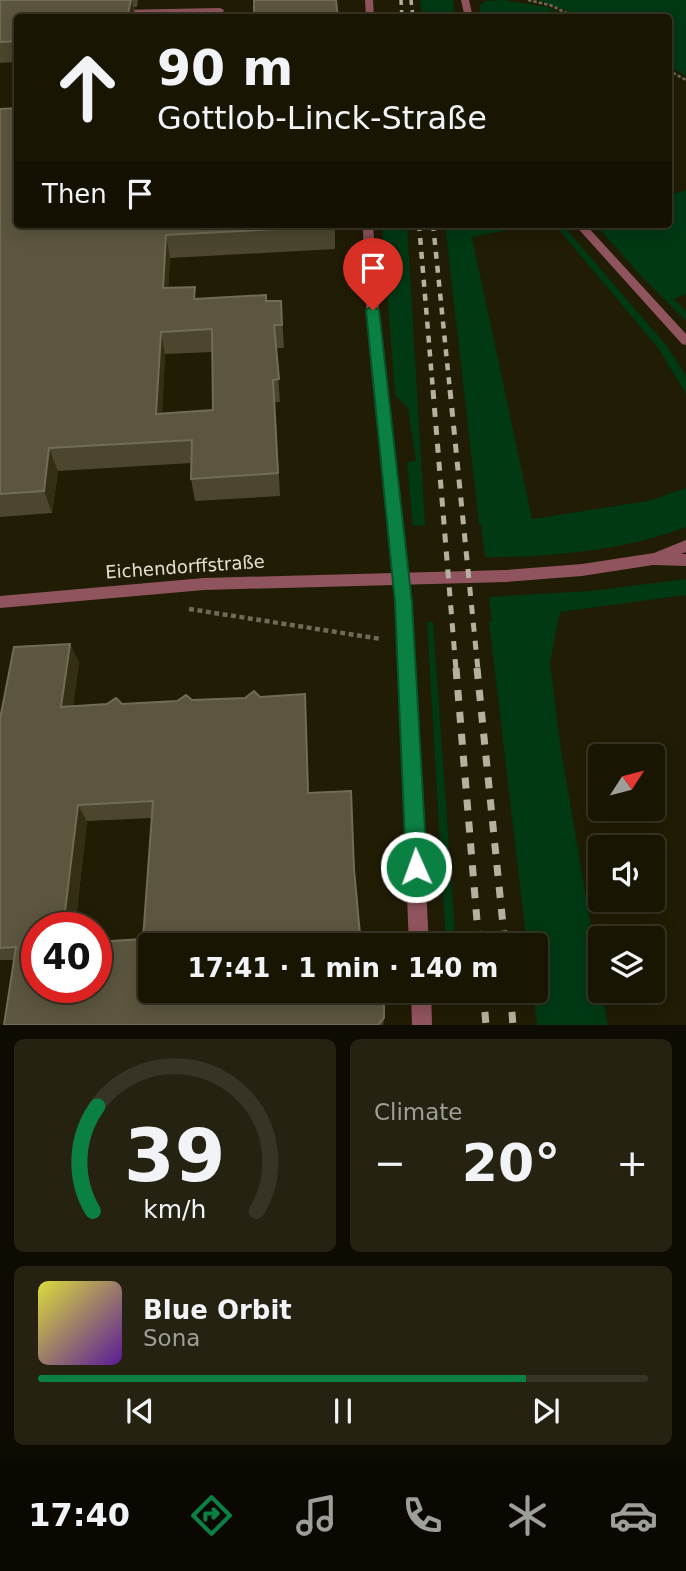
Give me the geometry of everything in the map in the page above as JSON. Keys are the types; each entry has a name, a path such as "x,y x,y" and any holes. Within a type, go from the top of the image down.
{"street":[{"path":"110,13 220,10"},
{"path":"369,228 368,262 406,643 418,933"},
{"path":"583,228 686,341"},
{"path":"653,559 686,546"},
{"path":"653,559 686,560"},
{"name":"Eichendorffstraße","path":"0,603 204,584 372,577 506,576 582,570 653,559"},
{"path":"421,1003 422,1025"}],"path":[{"path":"528,0 550,5 569,14"},
{"path":"180,608 406,643"}],"green space":[{"path":"420,0 453,0 455,14 422,14"},
{"path":"504,0 548,7 563,14 553,11 539,14 480,14 480,5 485,1"},
{"path":"538,0 686,0 686,76 672,68 672,14 575,14"},
{"path":"686,190 686,294 674,299 686,311 686,321 599,228 672,228 672,194"},
{"path":"382,228 407,228 425,525 413,526 407,462 416,461 408,408 395,395"},
{"path":"445,228 517,228 472,237 532,519 648,501 686,488 686,527 637,542 587,551 485,557"},
{"path":"557,228 565,228 667,346 686,376 686,394 658,348"},
{"path":"686,579 686,595 560,612 550,663 561,750 591,926 588,926 588,1003 604,1003 608,1025 537,1025 534,1003 548,1003 548,933 526,933 489,621 492,621 489,597 590,591"},
{"path":"427,622 433,622 455,933 445,933"}],"building":[{"path":"0,0 131,0 128,14 14,14 14,41 0,42"},
{"path":"254,0 336,0 338,14 254,14"},
{"path":"14,108 14,228 297,228 166,235 163,288 195,287 194,299 266,295 266,301 281,301 282,325 274,325 279,379 273,380 278,473 191,479 192,440 49,448 44,491 0,494 0,109","holes":["212,329 213,410 156,414 161,332"]},
{"path":"70,644 61,707 107,704 116,698 122,704 177,701 186,695 192,700 245,698 254,691 260,697 305,694 308,793 351,791 360,933 143,933 153,801 78,805 65,912 21,912 21,1003 112,1003 112,941 138,939 138,1003 381,1003 384,1006 384,1018 378,1025 4,1025 16,947 0,948 0,719 14,647"}],"railway":[{"path":"401,0 402,14"},
{"path":"411,0 413,14"},
{"path":"419,228 433,391"},
{"path":"433,228 450,391"},
{"path":"433,390 456,670"},
{"path":"450,390 478,670"},
{"path":"456,668 478,933"},
{"path":"477,668 504,933"},
{"path":"484,1003 486,1025"},
{"path":"511,1003 513,1025"}],"route":[{"path":"373,310 403,603 416,867"}]}
